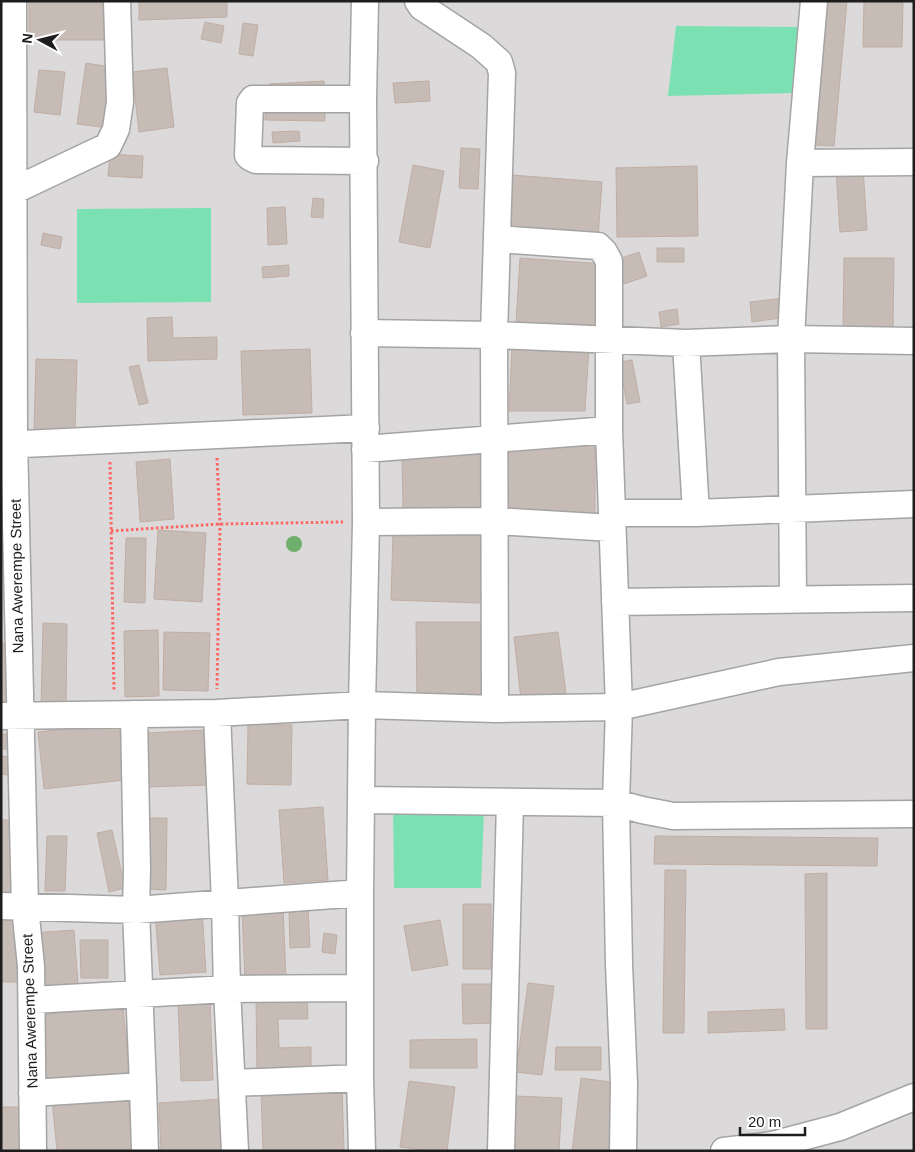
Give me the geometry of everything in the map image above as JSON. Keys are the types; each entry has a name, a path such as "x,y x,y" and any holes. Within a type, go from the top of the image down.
{"street":[{"name":"Nana Awerempe Street","path":"13,1 13,190 8,338 13,906 31,966 33,1151"},
{"path":"13,190 108,146 116,129 120,102 117,1"},
{"path":"362,1151 360,893 366,522 364,1"},
{"path":"418,1 422,7 481,46 499,62 502,73 494,335 495,708"},
{"path":"793,599 791,338 800,163 814,1"},
{"path":"363,99 253,99 250,103 248,155 256,160 365,161"},
{"path":"800,163 914,162"},
{"path":"497,239 598,246 609,261 609,430 619,707 616,803 619,964 624,1084 623,1151"},
{"path":"364,334 494,335 686,343 791,338 914,341"},
{"path":"686,343 696,513"},
{"path":"8,446 215,436 494,439 609,430"},
{"path":"366,522 612,521 696,513 914,504"},
{"path":"217,708 266,699 352,696 355,558"},
{"path":"615,602 914,598"},
{"path":"11,715 124,714 217,708 362,704 495,708 619,707 779,672 914,658"},
{"path":"217,708 235,1151"},
{"path":"124,714 137,870 136,910 145,1151"},
{"path":"362,800 616,803 673,816 914,814"},
{"path":"501,1151 510,802"},
{"path":"13,906 136,910 360,893"},
{"path":"32,1000 227,989 360,988"},
{"path":"232,1083 360,1078"},
{"path":"32,1093 143,1086"},
{"path":"724,1151 772,1145 840,1127 914,1097"}],"path":[{"path":"215,436 220,524 217,708"},
{"path":"110,441 112,531 124,714"},
{"path":"112,531 220,524 366,522"}],"shaded area":[{"path":"1,1 914,1 914,1151 1,1151"}],"green space":[{"path":"676,26 801,27 793,93 668,96"},
{"path":"211,208 211,302 77,303 77,209"},
{"path":"393,806 484,810 481,888 394,888"}],"building":[{"path":"29,1 106,1 106,40 29,40"},
{"path":"139,1 227,1 227,17 139,20"},
{"path":"827,1 847,1 834,146 814,145"},
{"path":"864,1 903,1 902,47 863,47"},
{"path":"205,22 224,26 221,43 201,39"},
{"path":"243,23 258,25 253,56 239,54"},
{"path":"86,63 117,68 109,128 77,124"},
{"path":"167,68 174,127 139,132 132,72"},
{"path":"39,70 65,72 60,115 34,112"},
{"path":"324,81 325,94 270,97 269,84"},
{"path":"429,81 430,101 395,103 393,83"},
{"path":"265,111 325,112 325,121 265,120"},
{"path":"299,131 300,141 273,143 272,132"},
{"path":"461,148 480,149 478,189 459,188"},
{"path":"110,154 143,156 142,178 108,176"},
{"path":"413,165 444,171 430,248 399,242"},
{"path":"697,166 698,236 617,237 616,168"},
{"path":"863,167 867,230 840,232 836,169"},
{"path":"512,175 602,182 598,238 508,231"},
{"path":"313,198 324,199 323,218 311,217"},
{"path":"285,207 287,244 268,245 267,208"},
{"path":"43,233 62,237 60,249 41,245"},
{"path":"657,248 684,248 684,262 657,262"},
{"path":"639,252 647,276 624,284 616,260"},
{"path":"520,258 604,264 600,328 516,323"},
{"path":"844,258 894,258 893,329 843,328"},
{"path":"289,265 289,276 263,278 262,267"},
{"path":"785,298 787,317 752,322 750,302"},
{"path":"677,309 679,324 661,327 659,312"},
{"path":"172,317 173,338 217,337 217,359 148,361 147,318"},
{"path":"512,348 589,348 585,411 509,411"},
{"path":"310,349 312,413 243,415 241,351"},
{"path":"36,359 77,360 75,432 34,431"},
{"path":"632,360 640,402 627,404 619,362"},
{"path":"139,365 148,403 139,405 129,367"},
{"path":"503,442 595,442 595,515 503,515"},
{"path":"484,453 485,507 403,509 402,455"},
{"path":"170,459 174,519 140,522 136,462"},
{"path":"1,460 9,460 5,530 1,530"},
{"path":"158,530 206,533 202,602 154,599"},
{"path":"393,532 484,535 481,603 391,600"},
{"path":"126,538 146,538 145,603 124,602"},
{"path":"416,622 484,622 484,699 417,700"},
{"path":"43,623 67,624 66,707 41,707"},
{"path":"158,630 159,696 125,697 124,631"},
{"path":"164,632 210,633 208,691 163,690"},
{"path":"558,632 566,693 521,699 514,637"},
{"path":"1,643 12,643 10,702 1,702"},
{"path":"119,723 125,780 44,789 38,732"},
{"path":"248,724 292,725 291,785 247,784"},
{"path":"206,730 208,785 147,787 145,733"},
{"path":"1,734 14,734 14,749 1,749"},
{"path":"1,756 20,758 17,776 1,774"},
{"path":"323,807 328,880 284,883 279,810"},
{"path":"147,818 167,818 166,890 146,889"},
{"path":"1,820 14,820 15,895 1,896"},
{"path":"112,830 125,888 109,892 97,833"},
{"path":"47,836 67,836 65,891 45,891"},
{"path":"655,836 878,838 877,866 654,864"},
{"path":"665,870 686,870 684,1033 663,1033"},
{"path":"827,873 827,1029 806,1029 805,874"},
{"path":"463,904 491,904 491,969 463,969"},
{"path":"283,907 286,979 245,980 242,909"},
{"path":"308,909 310,947 290,948 289,910"},
{"path":"202,910 206,972 160,975 155,913"},
{"path":"1,919 17,919 20,982 1,982"},
{"path":"440,920 448,965 412,971 404,926"},
{"path":"74,930 78,985 37,988 33,933"},
{"path":"324,933 337,935 335,954 322,952"},
{"path":"80,940 108,940 108,978 81,978"},
{"path":"528,983 554,986 542,1075 516,1072"},
{"path":"462,984 492,984 493,1023 463,1024"},
{"path":"307,995 308,1019 278,1019 279,1048 311,1047 311,1074 257,1074 256,996"},
{"path":"210,1000 213,1080 181,1081 178,1002"},
{"path":"123,1007 130,1078 44,1085 38,1015"},
{"path":"784,1009 785,1030 708,1033 708,1012"},
{"path":"477,1039 477,1068 410,1068 410,1040"},
{"path":"556,1047 601,1047 601,1070 555,1070"},
{"path":"581,1078 618,1083 610,1151 572,1151"},
{"path":"409,1081 455,1087 447,1151 400,1147"},
{"path":"342,1088 344,1150 263,1151 261,1091"},
{"path":"128,1092 133,1151 57,1151 52,1099"},
{"path":"516,1096 562,1098 559,1151 513,1151"},
{"path":"222,1099 225,1151 161,1151 159,1103"},
{"path":"1,1107 25,1107 24,1151 1,1151"}]}
